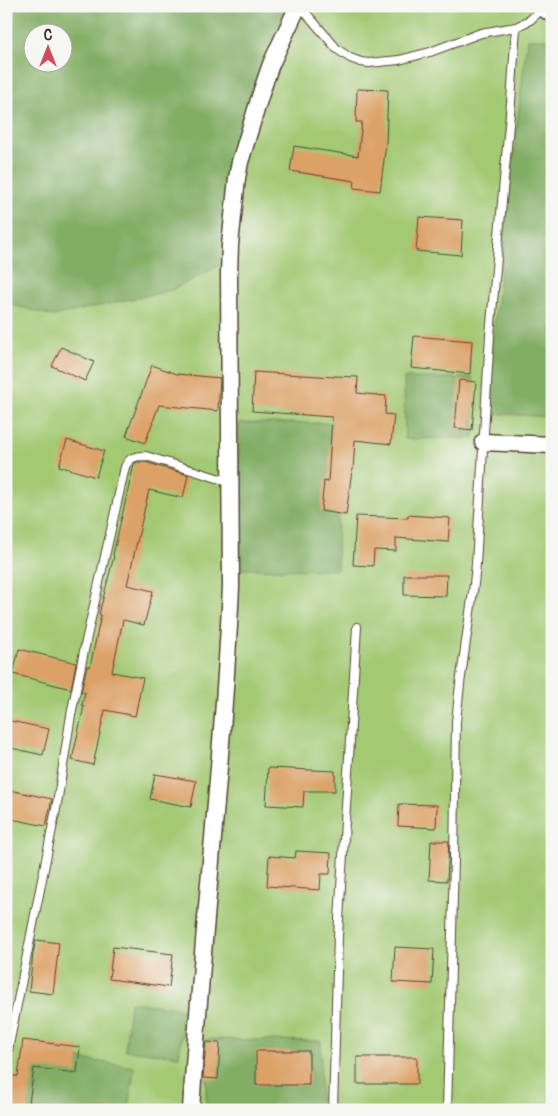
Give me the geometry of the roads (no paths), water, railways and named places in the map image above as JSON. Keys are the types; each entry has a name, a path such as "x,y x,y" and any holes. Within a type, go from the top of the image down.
{"street":[{"path":"191,1110 201,965 220,750 231,586 229,259 240,162 271,64 299,6"},
{"path":"483,442 552,445"}],"lane":[{"path":"299,6 337,49 350,58 369,63 399,60 430,52 481,33 516,27 546,10"},
{"path":"447,1110 457,705 478,543 490,335 516,27"},
{"path":"6,1060 57,804 71,715 86,640 125,466 131,458 146,456 230,482"},
{"path":"333,1110 338,936 356,627"}]}
